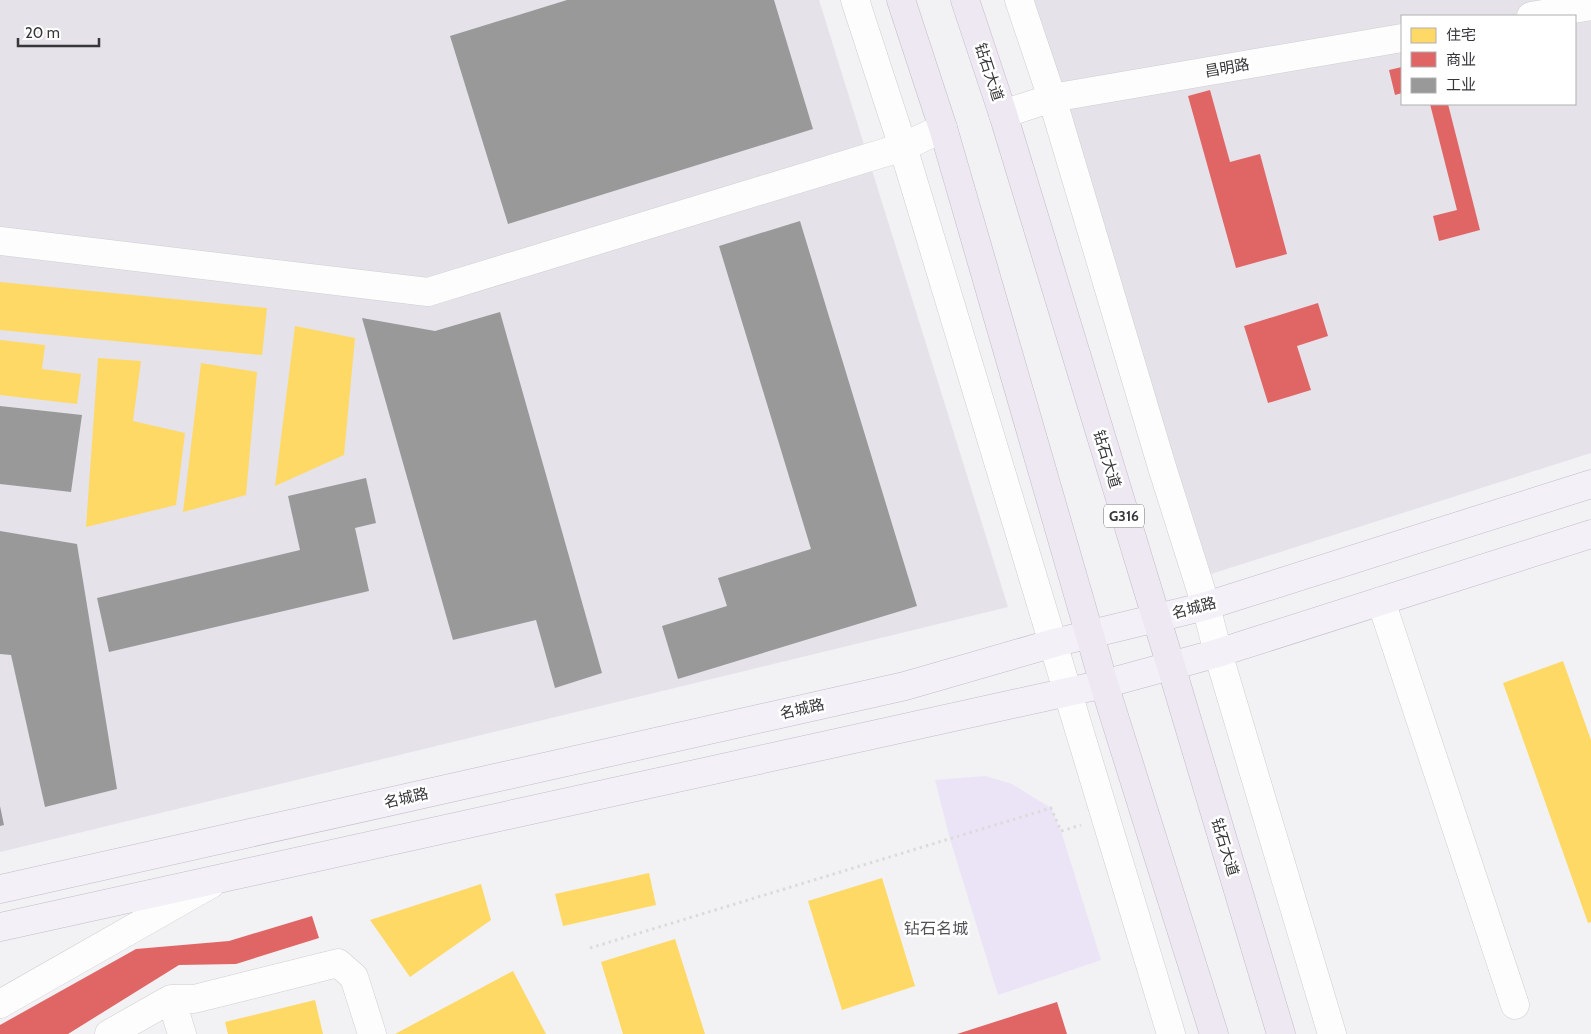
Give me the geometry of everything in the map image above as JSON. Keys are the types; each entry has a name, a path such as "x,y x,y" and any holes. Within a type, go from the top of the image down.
{"highway":[{"path":"901,0 943,128 1104,684 1214,1034"},
{"name":"钻石大道","path":"965,0 1003,114 1281,1034"}],"main road":[{"name":"名城路","path":"0,889 905,686 1054,643 1206,606 1591,484"},
{"path":"0,927 1068,693 1218,653 1591,534"}],"street":[{"path":"855,0 903,147 1171,1034"},
{"path":"1018,0 1052,98 1162,467 1206,606 1218,653 1332,1034"},
{"path":"1537,15 1591,6"},
{"name":"昌明路","path":"1003,114 1052,98 1401,38"},
{"path":"0,241 428,292 903,147 943,128"},
{"path":"1381,602 1515,1005"},
{"path":"0,1004 220,879"},
{"path":"112,1033 171,999 194,999 338,963 354,977 372,1034"},
{"path":"171,999 182,1034"}],"path":[{"path":"590,948 1051,808 1061,831 1106,818"}],"shaded area":[{"path":"0,0 819,0 1008,607 0,852"},
{"path":"1028,0 1591,0 1591,453 1211,574"},
{"path":"985,776 1012,784 1051,808 1061,831 1101,960 998,995 950,839 935,780"}],"building: 住宅":[{"path":"0,282 267,308 262,355 0,330"},
{"path":"295,326 355,338 344,455 275,486"},
{"path":"0,340 45,345 42,369 81,374 77,404 0,395"},
{"path":"98,358 141,361 133,421 185,433 176,505 86,527"},
{"path":"201,363 257,372 246,495 183,512"},
{"path":"1563,661 1591,740 1591,922 1588,923 1503,683"},
{"path":"649,873 656,905 563,926 555,894"},
{"path":"882,878 915,986 842,1010 808,901"},
{"path":"481,884 491,920 410,977 370,920"},
{"path":"675,939 705,1034 623,1034 601,962"},
{"path":"513,971 546,1034 395,1034"},
{"path":"315,1000 323,1034 228,1034 225,1022"}],"building: 商业":[{"path":"1401,67 1401,93 1395,95 1389,70"},
{"path":"1210,90 1230,162 1260,154 1287,254 1236,268 1188,96"},
{"path":"1430,105 1448,105 1480,230 1439,241 1433,216 1457,210"},
{"path":"1318,303 1328,336 1297,346 1311,390 1268,403 1244,326"},
{"path":"312,916 319,938 236,964 179,965 68,1034 0,1034 0,1025 136,949 229,941"},
{"path":"1057,1002 1067,1034 957,1034"}],"building: 工业":[{"path":"567,0 774,0 813,129 508,224 450,36"},
{"path":"800,221 917,606 678,679 662,626 727,606 718,578 811,549 719,246"},
{"path":"500,312 602,673 555,688 536,620 453,640 362,318 435,331"},
{"path":"0,406 82,415 71,492 0,484"},
{"path":"366,478 376,523 355,528 369,591 109,652 97,598 300,550 288,496"},
{"path":"0,531 77,544 117,789 45,807 11,655 0,654"},
{"path":"0,806 4,825 0,826"}],"district":[{"name":"钻石名城","path":"936,928"}]}
